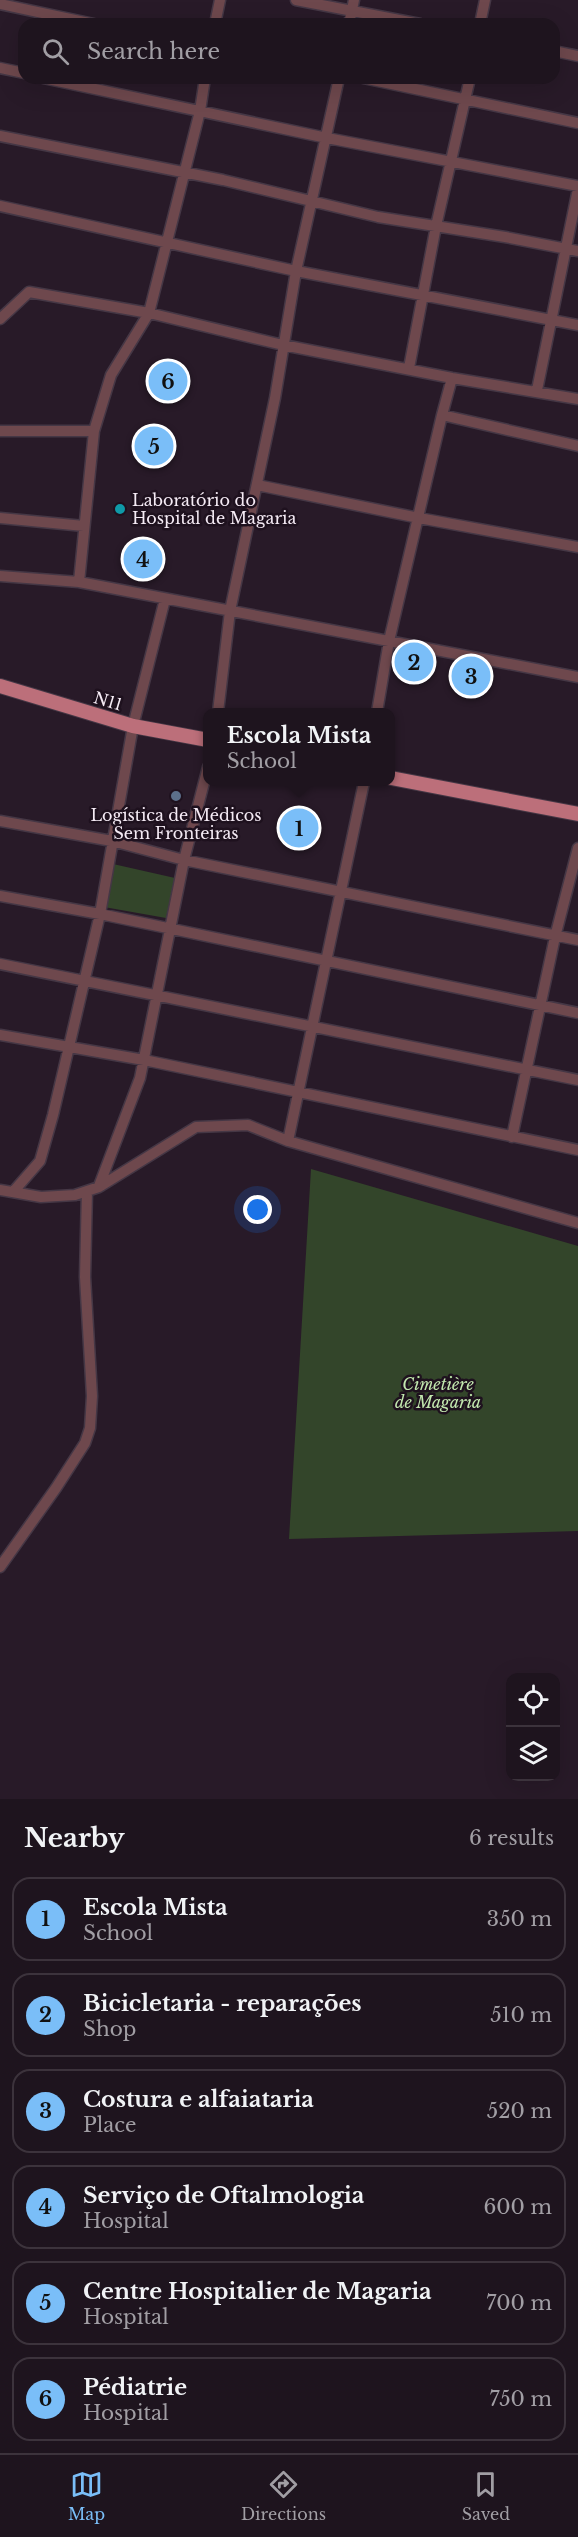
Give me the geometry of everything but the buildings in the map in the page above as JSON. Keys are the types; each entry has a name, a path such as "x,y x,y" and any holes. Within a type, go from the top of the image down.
{"main road":[{"name":"N11","path":"0,686 134,726 203,739"},
{"path":"395,779 578,814"}],"street":[{"path":"216,18 220,0"},
{"path":"296,0 353,6 398,18"},
{"path":"481,18 485,0"},
{"path":"0,4 66,18"},
{"path":"560,52 578,56"},
{"path":"0,68 18,72"},
{"path":"72,84 327,138 451,160 578,188 537,390"},
{"path":"79,582 94,431 111,375 149,313 169,242 183,172 200,111 204,84"},
{"path":"218,708 230,611 284,345 296,271 338,84"},
{"path":"393,84 578,123"},
{"path":"409,368 436,226 469,84"},
{"path":"0,136 183,172 378,217 578,251"},
{"path":"0,206 296,271 578,325"},
{"path":"0,320 29,292 149,313 284,345 452,378 537,390 578,399"},
{"path":"378,708 389,641 452,378"},
{"path":"442,415 578,446"},
{"path":"0,431 94,431"},
{"path":"257,484 419,518 578,547"},
{"path":"0,518 84,526"},
{"path":"0,576 79,582 578,677"},
{"path":"13,1192 40,1161 70,1049 100,914 134,726 165,599"},
{"path":"99,1186 128,1115 144,1060 184,860 203,783"},
{"path":"288,1141 363,786"},
{"path":"0,821 112,841 184,860 578,940"},
{"path":"512,1137 555,937 578,848"},
{"path":"0,896 170,928 578,1013"},
{"path":"0,964 578,1080"},
{"path":"0,1035 70,1049 144,1060 578,1150"},
{"path":"0,1190 40,1197 75,1195 99,1186 196,1127 248,1125 288,1141 578,1223"},
{"path":"0,1567 56,1488 85,1443 90,1428 92,1396 85,1277 87,1191"}],"green space":[{"path":"113,864 175,878 166,918 104,907"},
{"name":"Cimetière de Magaria","path":"311,1169 578,1246 578,1531 289,1539"}],"place":[{"name":"Pédiatrie","path":"168,381"},
{"name":"Centre Hospitalier de Magaria","path":"154,446"},
{"name":"Laboratório do Hospital de Magaria","path":"120,509"},
{"name":"Serviço de Oftalmologia","path":"143,559"},
{"name":"Bicicletaria - reparações","path":"414,662"},
{"name":"Costura e alfaiataria","path":"471,676"},
{"name":"Logística de Médicos Sem Fronteiras","path":"176,796"},
{"name":"Escola Mista","path":"299,828"}]}
